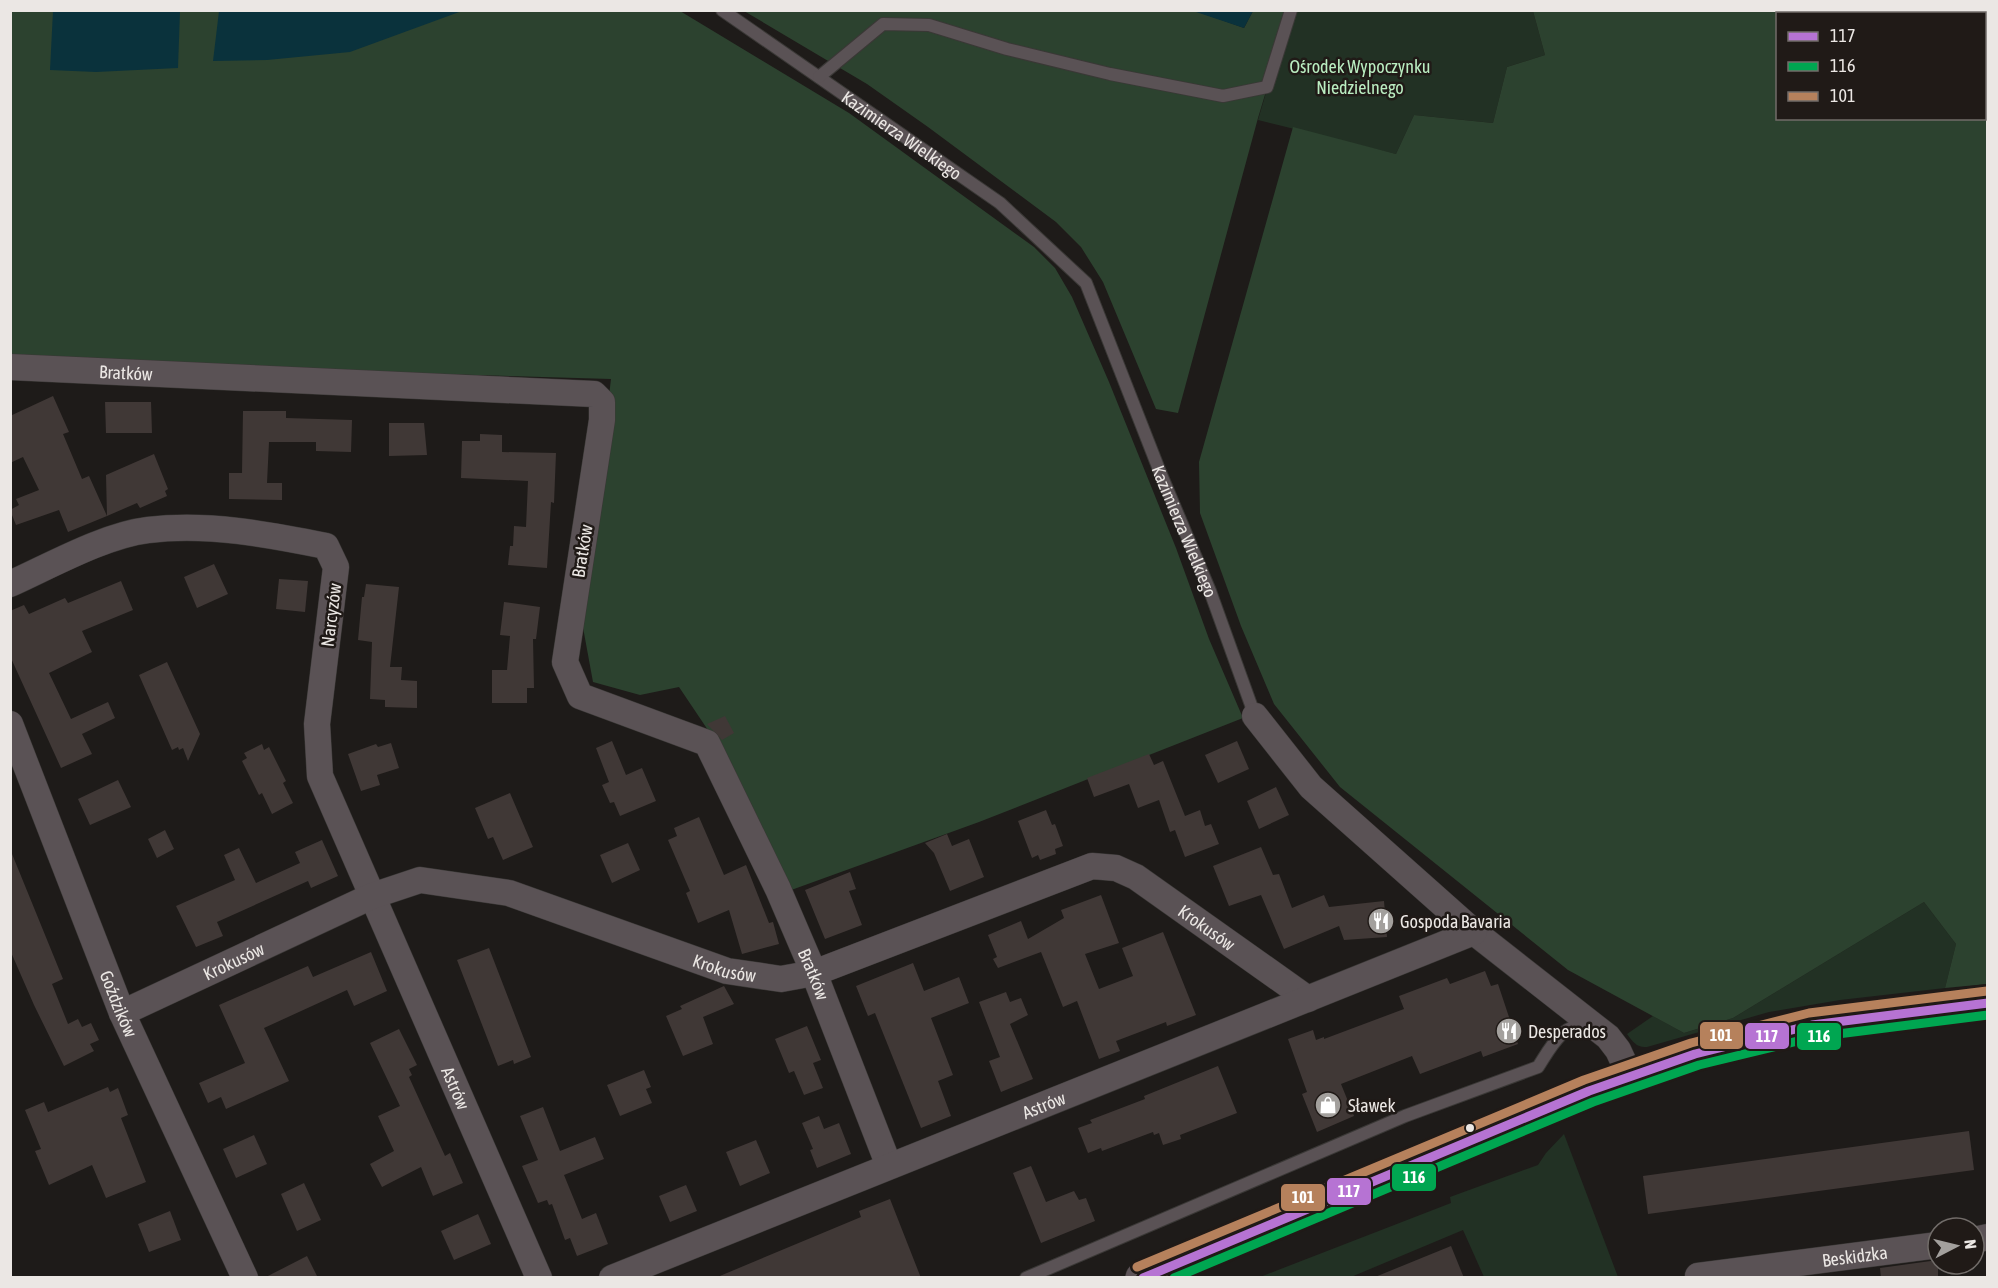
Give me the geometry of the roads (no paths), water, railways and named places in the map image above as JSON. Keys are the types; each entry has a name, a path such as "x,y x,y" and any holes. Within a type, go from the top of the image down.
{"main road":[{"path":"1142,1278 1481,1135 1630,1076 1695,1054 1812,1025 1988,1003"}],"street":[{"name":"Bratków","path":"10,367 594,394 602,402 602,420 565,662 580,696 707,743 778,889 814,973 889,1166"},
{"name":"Narcyzów","path":"10,584 101,543 146,530 205,528 257,532 326,546 336,567 317,724 320,776 372,896"},
{"name":"Kazimierza Wielkiego","path":"1255,717 1311,787 1474,932 1608,1037 1618,1050 1630,1076"},
{"name":"Goździków","path":"10,724 122,1013 245,1278"},
{"name":"Krokusów","path":"122,1013 372,896 420,880 510,893 727,971 781,980 814,973 1092,866 1116,868 1136,877 1308,999"},
{"name":"Astrów","path":"372,896 539,1278"},
{"name":"Astrów","path":"612,1278 1474,932"},
{"name":"Beskidzka","path":"1698,1276 1926,1247"}],"lane":[{"name":"Kazimierza Wielkiego","path":"722,10 1000,203 1086,284 1210,591 1255,717"},
{"path":"819,77 883,24 930,24 1018,52 1110,74 1223,96 1267,87 1291,10"},
{"path":"1026,1278 1405,1116 1538,1067 1566,1029 1576,1023 1592,1024"}],"water":[{"path":"219,10 462,11 350,52 267,60 213,61"},
{"name":"Ośrodek Wypoczynku Niedzielnego","path":"1253,10 1244,28 1193,11"},
{"path":"53,11 180,11 178,68 96,72 50,70"}],"place":[{"name":"Gospoda Bavaria","path":"1381,921"},
{"name":"Desperados","path":"1509,1031"},
{"name":"Sławek","path":"1328,1105"}]}
